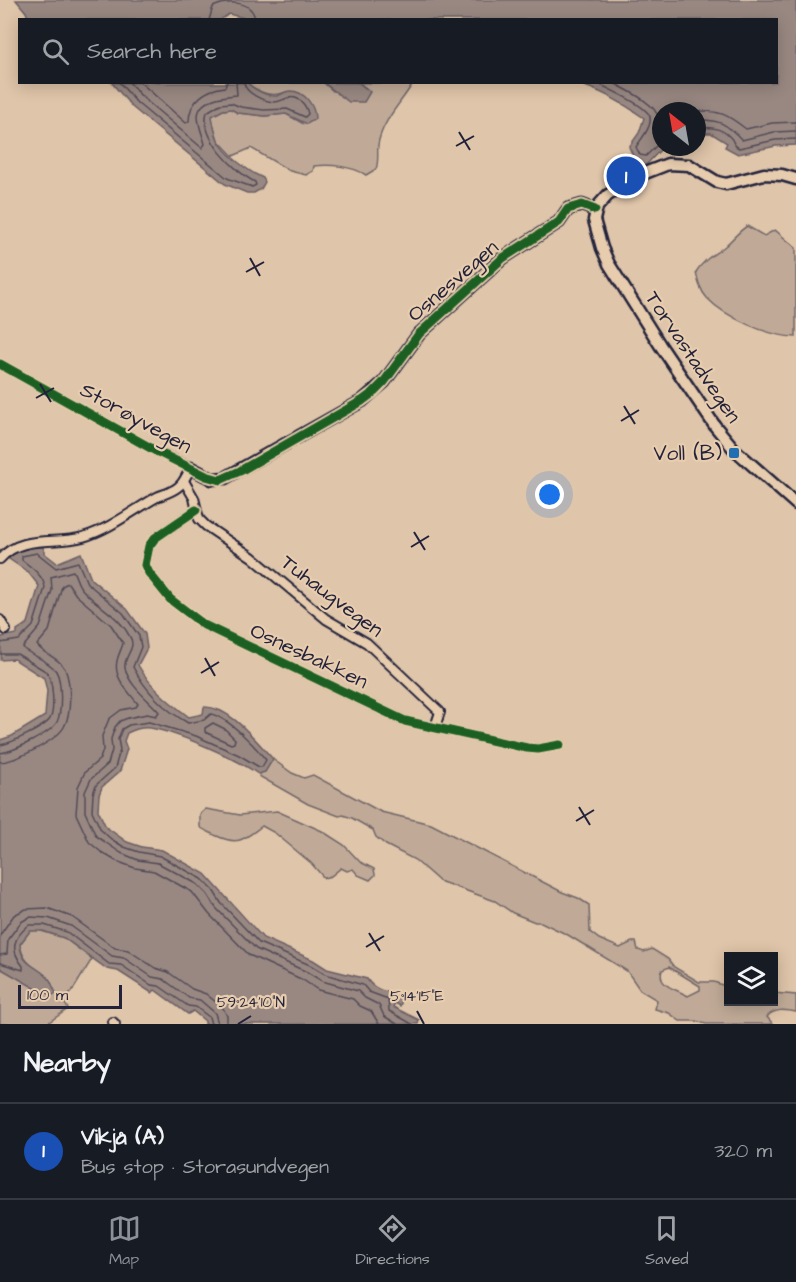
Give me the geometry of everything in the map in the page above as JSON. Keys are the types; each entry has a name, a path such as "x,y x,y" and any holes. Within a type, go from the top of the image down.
{"main road":[{"path":"596,210 604,199 622,186 645,173 668,165 689,165 717,182 726,184 764,174 796,179"},
{"name":"Osnesvegen","path":"191,468 212,479 225,478 362,401 384,382 419,334 503,258 559,222 568,209 582,205 596,210"},
{"name":"Torvastadvegen","path":"596,210 594,220 596,230 609,264 681,377 727,441 796,504"}],"street":[{"name":"Storøyvegen","path":"0,364 156,452 191,468"},
{"path":"0,559 10,549 25,544 76,538 95,532 176,489 184,481 191,468"},
{"name":"Tuhaugvegen","path":"184,481 194,498 200,519 206,526 252,557 326,619 367,643 440,712 435,727"},
{"name":"Osnesbakken","path":"196,510 155,538 149,546 145,565 170,599 204,625 405,721 527,748 538,749 560,745"},
{"path":"0,620 6,630"}],"shaded area":[{"path":"248,84 325,84 333,91 366,88 360,84 412,84 383,128 378,145 376,169 366,175 348,168 320,165 314,166 313,171 306,175 290,171 251,148 233,156 218,140 211,116 223,110 231,109 238,113 265,116 286,114 302,123 286,92 265,93"},
{"path":"747,226 764,236 775,230 796,248 796,337 773,334 736,319 715,305 701,289 696,272 706,260"},
{"path":"271,758 292,773 304,778 313,775 381,812 431,824 562,892 578,898 589,905 590,932 599,939 620,948 636,942 638,950 644,952 652,949 668,959 674,967 699,982 714,982 724,986 724,1006 778,1006 778,993 796,995 796,1012 784,1010 773,1012 767,1017 773,1024 706,1024 696,1021 680,1021 669,1013 655,1009 657,1000 640,990 627,971 568,935 541,922 535,922 513,913 495,901 439,881 415,860 386,845 376,837 373,830 352,818 339,816 308,804 259,776","holes":["669,967 700,986 700,990 688,996 669,987 662,980 662,970"]},
{"path":"206,809 240,815 277,811 322,831 344,845 360,862 374,869 375,875 370,880 358,875 353,869 347,871 341,868 331,876 324,878 311,863 275,833 262,826 246,838 236,841 204,830 200,827 200,814"},
{"path":"38,930 64,938 92,959 73,990 63,1000 68,1009 46,1024 0,1024 0,968 40,990 39,971 26,960 20,944 30,931"}],"water":[{"path":"16,0 796,0 796,145 776,146 738,154 725,147 727,143 711,133 706,133 706,102 652,102 652,156 654,156 645,166 640,161 628,169 626,165 635,160 629,147 639,133 644,118 594,89 578,84 778,84 778,18 244,18 229,14 223,18 28,18"},
{"path":"113,84 248,84 269,95 277,96 290,91 305,96 311,104 315,119 307,124 286,114 265,116 238,113 231,109 223,110 212,116 221,145 238,162 263,178 265,182 261,189 254,193 247,193 225,184 132,107"},
{"path":"325,84 360,84 370,92 364,102 349,102"},
{"path":"43,547 44,553 57,563 81,553 91,579 127,609 145,634 147,648 138,665 155,688 189,717 203,714 204,707 214,708 233,718 273,759 265,772 258,774 221,753 176,735 147,728 129,732 124,741 127,749 120,771 102,787 99,795 98,810 106,827 127,842 162,850 205,874 263,938 313,960 327,969 367,979 378,989 404,995 400,1006 395,1003 393,1007 419,1020 418,1024 205,1024 205,1021 193,1011 188,1014 155,990 152,993 118,971 107,969 64,938 43,931 30,931 20,944 21,952 27,962 46,975 56,993 53,995 40,991 0,968 0,740 12,736 45,716 47,691 44,678 14,659 1,660 1,637 17,634 17,630 28,623 39,586 28,572 9,559 16,552"}],"cycle path":[{"path":"0,364 156,451 206,476 220,480 240,471 362,401 384,382 419,334 503,258 559,222 568,209 582,205 595,210"},
{"path":"196,510 155,538 149,546 145,565 170,599 204,625 405,721 527,748 538,749 560,745"}],"place":[{"name":"Vikjå (A)","path":"626,176"},
{"name":"Voll (B)","path":"734,453"}]}
